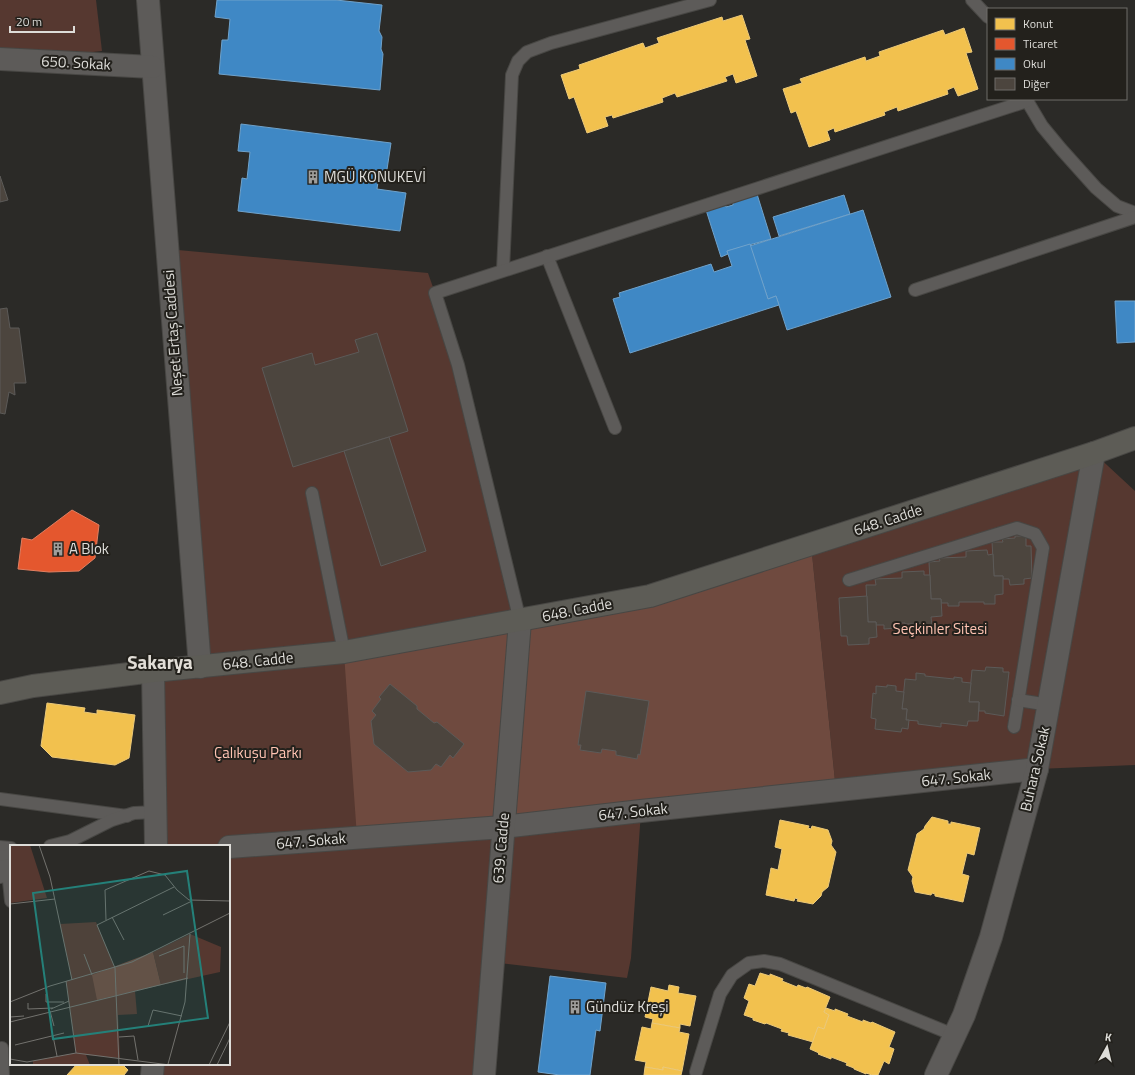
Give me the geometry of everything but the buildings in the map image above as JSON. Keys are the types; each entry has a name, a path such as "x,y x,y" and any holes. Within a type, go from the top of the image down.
{"street":[{"name":"Neşet Ertaş Caddesi","path":"148,0 200,667"},
{"name":"650. Sokak","path":"0,59 152,66"},
{"name":"648. Cadde","path":"0,693 32,686 153,671 344,652 650,596 1094,453 1135,438"},
{"name":"Buhara Sokak","path":"936,1075 964,1015 991,936 1037,769 1094,453"},
{"name":"639. Cadde","path":"484,1075 520,621"},
{"path":"153,671 156,845"},
{"name":"647. Sokak","path":"230,847 503,827 1037,769"},
{"path":"152,1075 153,1065"}],"lane":[{"path":"503,270 512,75 518,61 527,52 551,43 710,0"},
{"path":"972,0 987,16"},
{"path":"520,621 458,365 436,292 1026,100 1042,126 1060,149 1096,188 1117,206 1135,213"},
{"path":"915,290 1135,217"},
{"path":"547,256 615,428"},
{"path":"312,493 344,652"},
{"path":"849,580 1018,528 1035,534 1044,548 1014,727"},
{"path":"1018,700 1049,705"},
{"path":"0,799 127,816"},
{"path":"54,845 70,841 112,820 134,813 156,812"},
{"path":"0,847 10,848"},
{"path":"6,865 10,894"},
{"path":"696,1072 720,994 732,975 750,963 764,961 780,964 954,1035"},
{"path":"3,1075 4,1048"}],"green space":[{"path":"0,0 96,0 102,51 46,57 0,54"},
{"name":"Çalıkuşu Parkı","path":"167,249 428,273 435,293 520,621 641,811 631,958 627,978 492,962 484,1075 152,1075 153,1065 230,1065 230,845 156,845 153,671 199,667"},
{"name":"Seçkinler Sitesi","path":"1094,453 1135,491 1135,765 1037,769 836,791 811,544"}],"shaded area":[{"path":"811,544 836,791 357,837 344,653 520,621"}],"place":[{"name":"MGÜ KONUKEVİ","path":"313,177"},
{"name":"A Blok","path":"58,549"},
{"name":"Gündüz Kreşi","path":"575,1007"}],"district":[{"name":"Sakarya","path":"160,662"}]}
